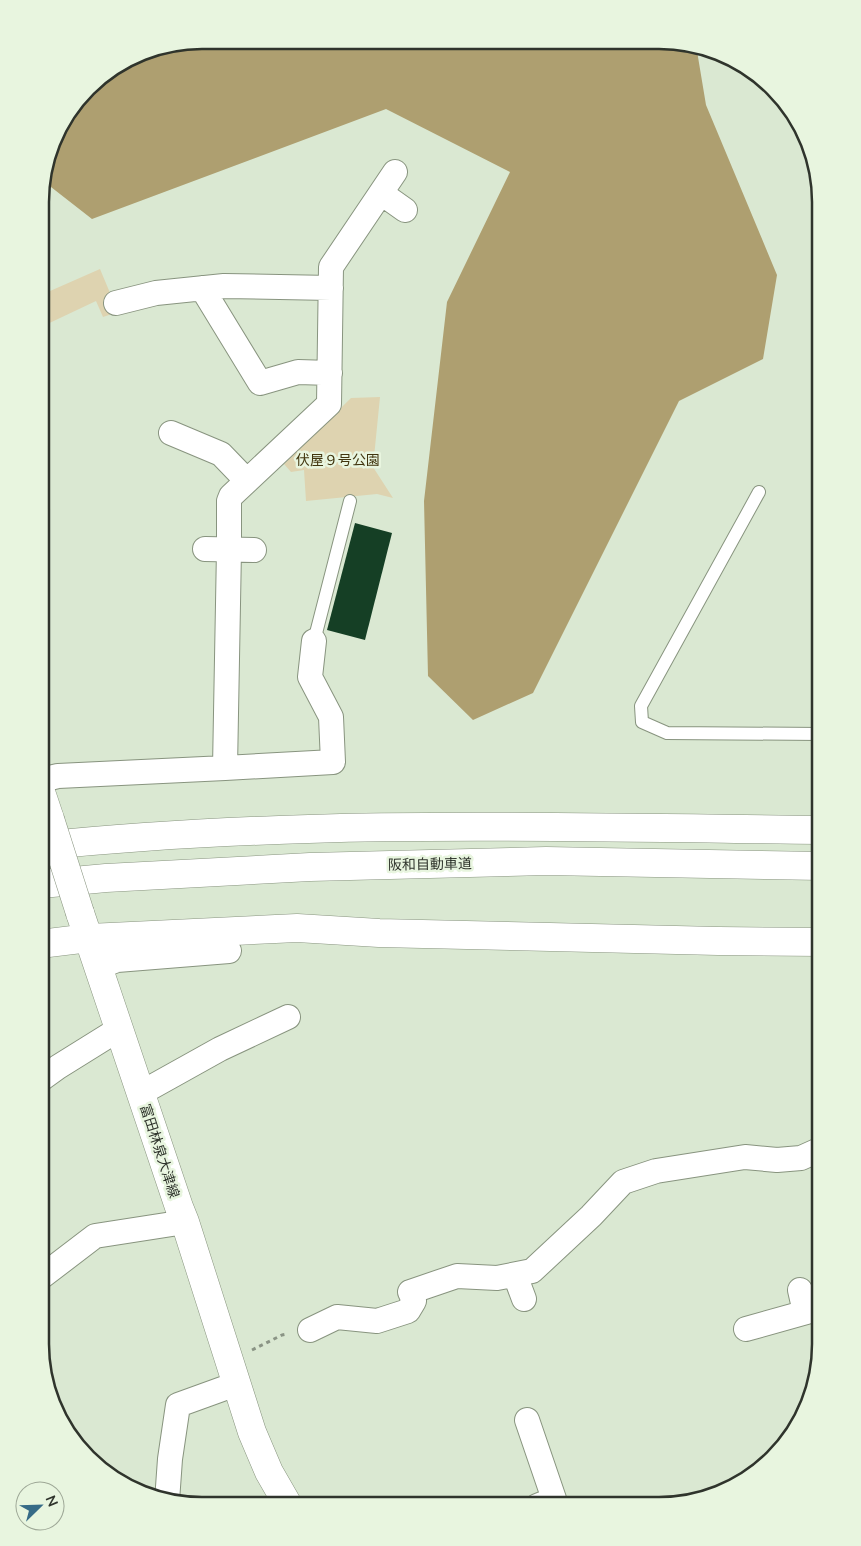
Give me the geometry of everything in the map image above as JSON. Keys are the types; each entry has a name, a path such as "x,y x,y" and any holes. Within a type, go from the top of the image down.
{"main road":[{"name":"富田林泉大津線","path":"49,816 178,1207 185,1222 252,1432 269,1472 283,1497"},
{"path":"49,845 101,840 311,829 542,827 812,830"},
{"name":"阪和自動車道","path":"49,883 106,878 310,867 546,861 812,866"},
{"path":"49,943 89,938 297,928 379,933 812,942"}],"street":[{"path":"225,768 230,549 229,500 231,496 329,404 331,267 395,172"},
{"path":"381,193 405,210"},
{"path":"116,303 156,294 224,286 331,288"},
{"path":"202,288 260,383 298,372 330,373"},
{"path":"171,432 221,454 247,481"},
{"path":"205,549 254,550"},
{"path":"49,778 58,776 333,762 331,717 310,677 314,641"},
{"path":"98,967 117,960 229,951"},
{"path":"141,1093 220,1049 288,1017"},
{"path":"49,1073 119,1029"},
{"path":"310,1330 337,1317 377,1322 408,1311 414,1301 410,1292 457,1276 497,1278 532,1271 591,1216 623,1182 656,1171 745,1157 776,1160 801,1158 812,1152"},
{"path":"49,1271 95,1236 185,1222"},
{"path":"515,1275 524,1299"},
{"path":"746,1329 809,1304"},
{"path":"168,1493 170,1459 178,1405 232,1372"},
{"path":"527,1420 553,1497"}],"lane":[{"path":"759,492 641,706 642,722 667,732 812,734"},
{"path":"314,641 350,501"}],"path":[{"path":"232,1372 248,1352 282,1335 310,1330"}],"green space":[{"path":"100,269 118,312 103,317 96,301 49,323 49,291"},
{"name":"伏屋９号公園","path":"380,397 373,467 393,498 377,494 306,501 304,470 291,472 284,464 351,398"}],"shaded area":[{"path":"191,49 670,49 698,54 706,105 777,275 763,359 679,401 533,693 473,720 428,676 424,501 447,302 510,172 386,109 92,219 50,186 60,143 80,108 101,87 125,69 152,57"}],"building":[{"path":"355,523 392,533 365,640 327,630"}]}
